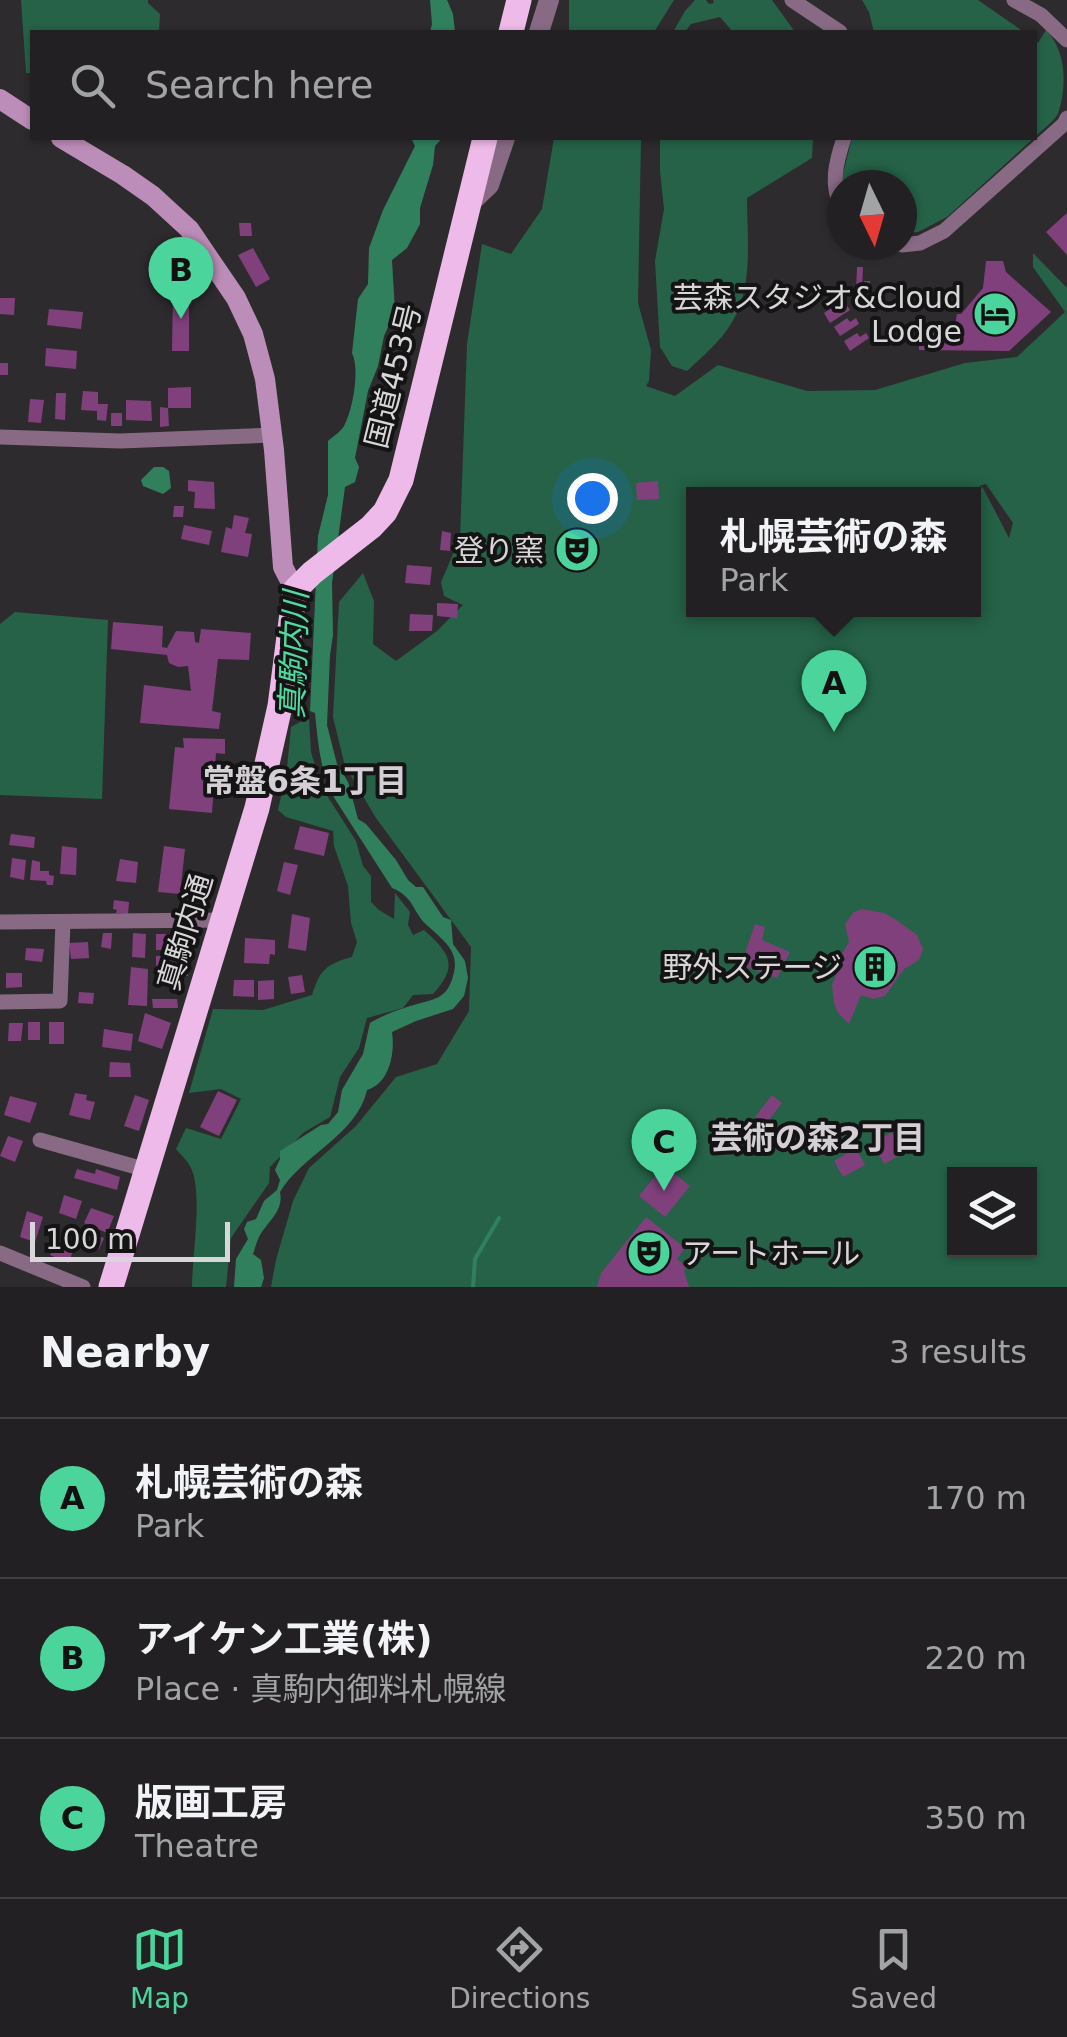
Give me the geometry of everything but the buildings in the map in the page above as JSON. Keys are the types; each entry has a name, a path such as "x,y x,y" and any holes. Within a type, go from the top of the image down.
{"highway":[{"path":"512,30 519,0"},
{"name":"国道453号","path":"304,581 385,512 401,480 484,140"},
{"name":"真駒内通","path":"110,1287 273,743 304,581"}],"main road":[{"path":"0,99 30,119"},
{"path":"64,140 123,174 189,229 236,298 252,334 264,379 283,566 304,581"}],"street":[{"path":"540,30 549,0"},
{"path":"792,0 837,30"},
{"path":"1014,0 1040,15 1067,40"},
{"path":"917,243 944,230 1067,118"},
{"path":"468,206 488,185 503,140"},
{"path":"836,170 843,140"},
{"path":"0,438 120,441 272,435"},
{"path":"0,922 223,920"},
{"path":"0,1002 60,1002 62,922"},
{"path":"40,1140 147,1170"},
{"path":"0,1253 83,1287"}],"shaded area":[{"path":"21,0 148,0 160,14 159,30 30,30 30,73 26,73"},
{"path":"430,0 447,0 455,30 430,30"},
{"path":"569,0 674,0 655,30 569,30"},
{"path":"695,0 706,0 709,4 713,0 772,0 794,30 731,30 720,17 691,24 686,30 674,30"},
{"path":"862,0 978,0 1021,30 874,30"},
{"path":"1046,30 1061,59 1063,93 1058,114 1037,135 1037,42"},
{"path":"412,140 440,140 435,146 420,208 420,224 407,248 392,260 395,311 368,391 355,458 359,467 355,482 345,487 332,583 327,725 358,819 396,860 408,880 423,887 443,917 451,920 453,944 465,961 468,978 464,996 453,1009 392,1032 393,1049 386,1074 367,1090 352,1120 280,1192 277,1211 259,1237 253,1254 261,1260 261,1287 234,1287 236,1259 248,1239 244,1229 247,1222 256,1219 264,1201 277,1190 280,1180 275,1170 280,1151 328,1124 338,1112 342,1090 363,1054 370,1023 440,996 454,972 449,946 423,922 405,896 392,888 335,799 323,768 315,713 310,711 318,536 328,495 328,441 344,426 351,408 358,299 368,284 369,248 415,146"},
{"path":"554,140 641,140 638,303 651,350 646,386 675,396 718,365 807,391 875,390 965,363 1017,357 1065,312 1033,267 1033,253 1067,288 1067,1287 271,1287 293,1201 309,1168 356,1126 396,1077 437,1064 469,1011 471,947 376,818 345,766 333,717 339,602 363,573 374,601 373,644 396,661 437,631 463,605 444,596 441,582 460,538 467,344 482,244 511,254 542,209","holes":["986,484 1013,523 1009,538 983,488 979,486"]},
{"path":"660,140 813,140 812,158 747,198 748,263 738,310 722,337 687,371 672,366 660,347 655,261 664,209"},
{"path":"852,140 1032,140 947,217 918,232 917,170 844,170"},
{"path":"154,467 169,471 171,488 163,494 143,486 141,480"},
{"path":"15,612 108,620 102,799 0,795 0,624"},
{"path":"309,717 311,752 321,786 356,841 363,866 371,876 371,902 394,919 395,893 410,912 408,925 413,935 424,930 445,953 448,968 433,994 413,995 403,1008 367,1018 359,1048 340,1077 330,1117 303,1133 270,1167 269,1183 231,1238 226,1287 192,1287 196,1193 191,1168 176,1149 186,1128 221,1139 241,1099 221,1089 189,1093 213,1009 263,1010 312,995 321,974 336,962 352,957 357,942 348,886 333,831 286,817 278,810 291,727"}],"waterway":[{"path":"473,1287 475,1259 499,1218"}],"place":[{"name":"芸森スタジオ&Cloud Lodge","path":"995,314"},
{"name":"アイケン工業(株)","path":"181,319"},
{"name":"登り窯","path":"577,550"},
{"name":"札幌芸術の森","path":"834,732"},
{"name":"野外ステージ","path":"875,967"},
{"name":"版画工房","path":"664,1191"},
{"name":"アートホール","path":"649,1253"}],"district":[{"name":"常盤6条1丁目","path":"305,781"},
{"name":"芸術の森2丁目","path":"818,1138"}],"water label":[{"name":"真駒内川","path":"294,655"}]}
